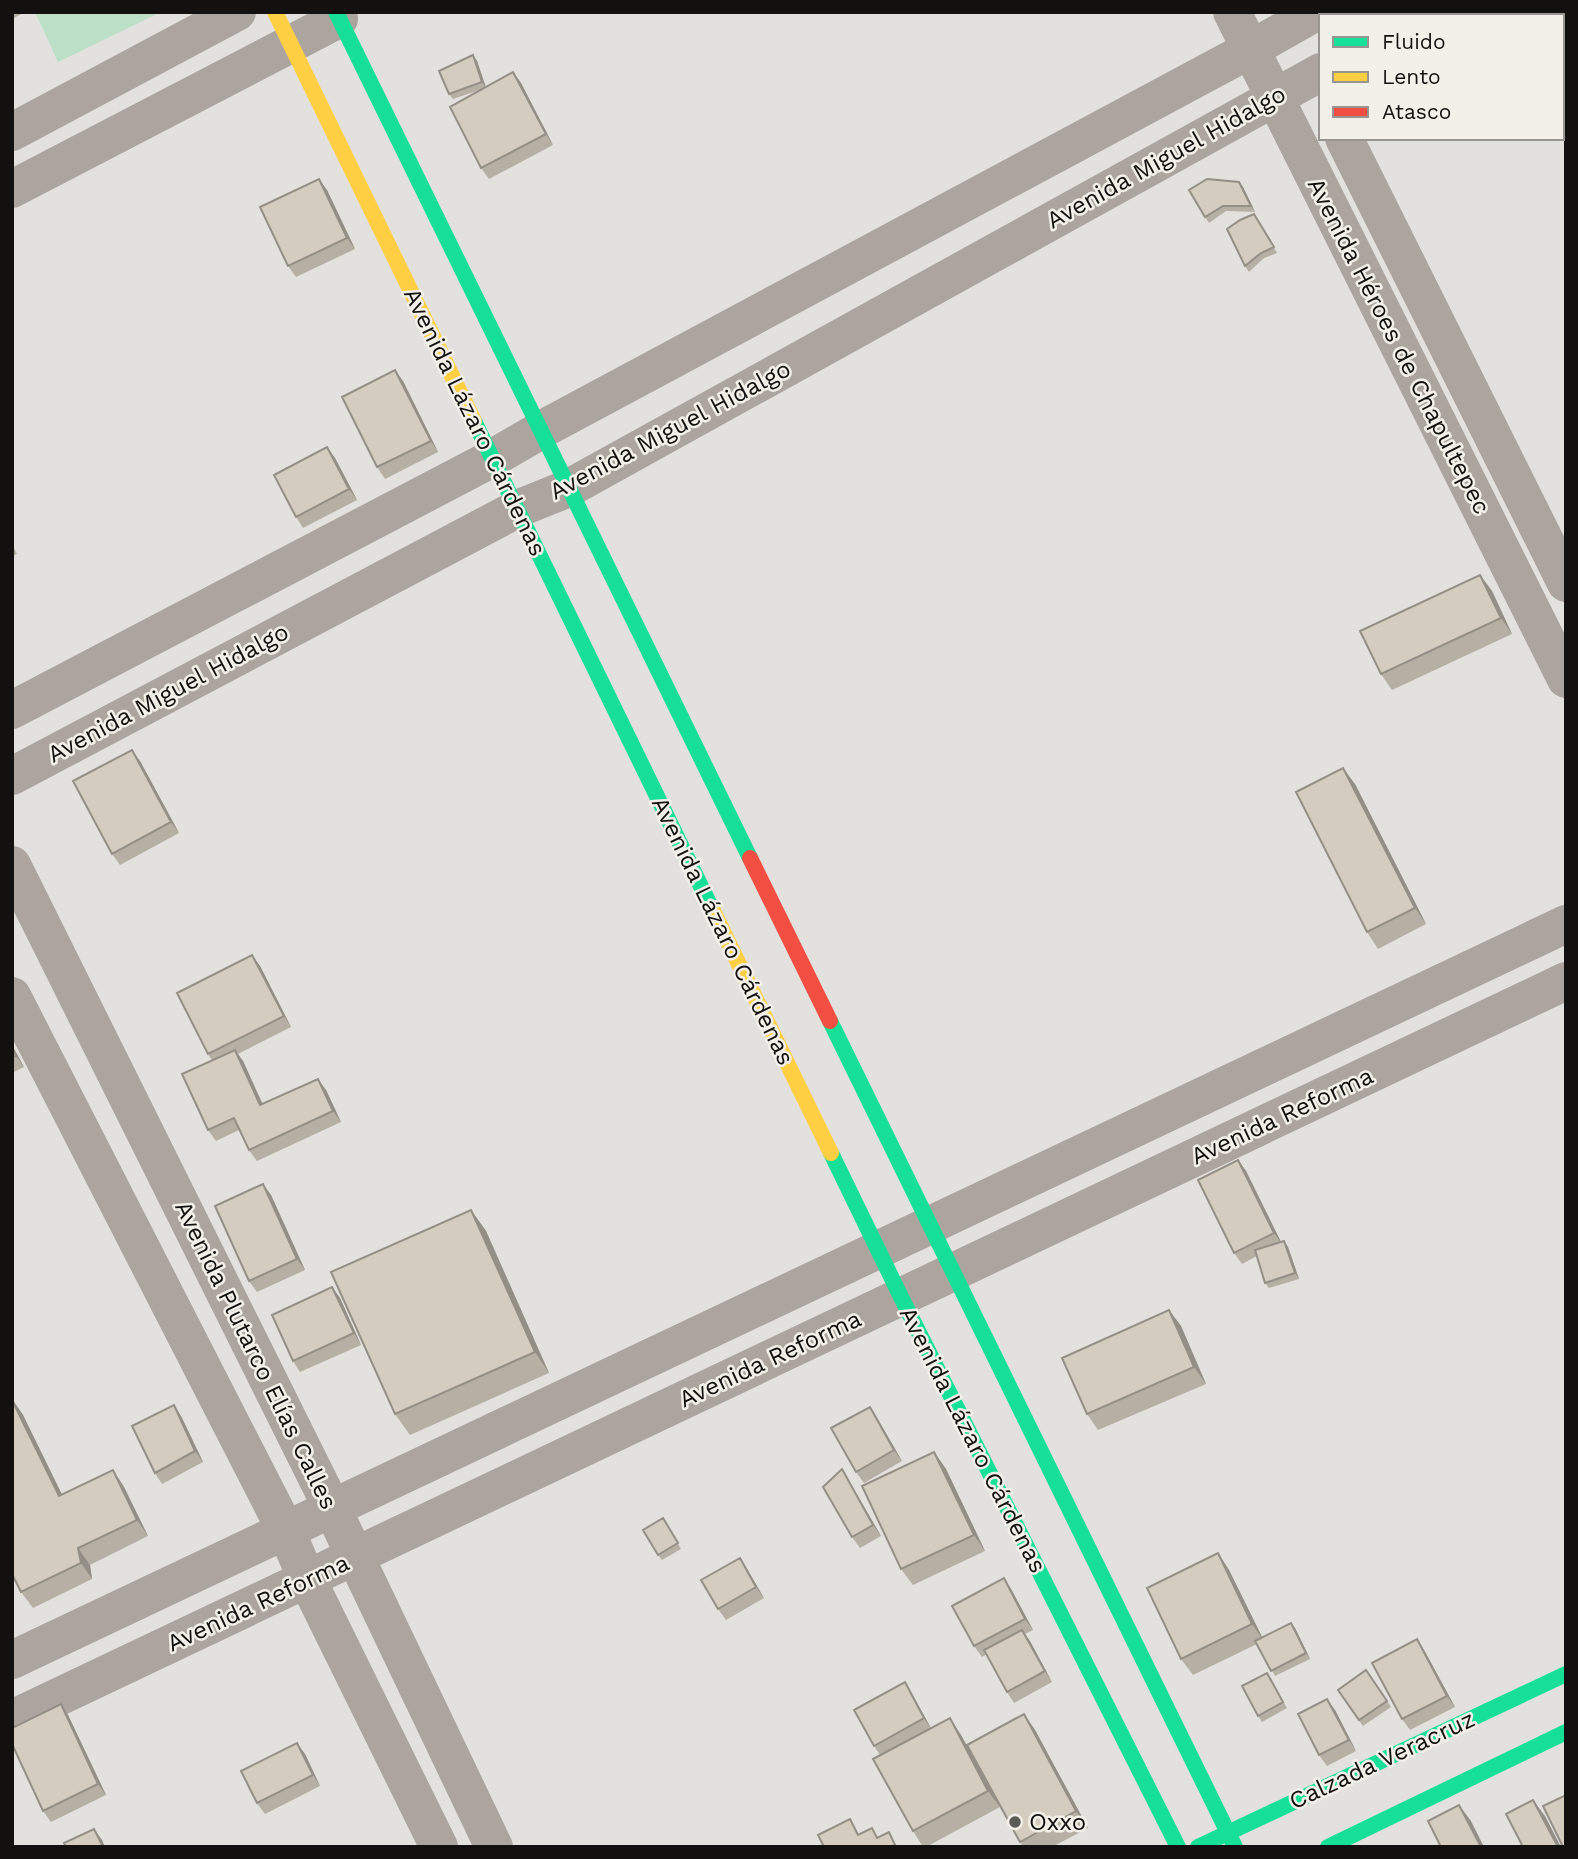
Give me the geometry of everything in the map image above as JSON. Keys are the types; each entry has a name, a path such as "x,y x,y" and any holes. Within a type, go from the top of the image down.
{"main road":[{"path":"337,16 1232,1840"},
{"name":"Avenida Lázaro Cárdenas","path":"283,28 901,1297 1178,1847"},
{"name":"Calzada Veracruz","path":"1198,1847 1232,1840 1566,1674"},
{"path":"1328,1847 1566,1732"}],"street":[{"path":"12,132 237,12"},
{"name":"Avenida Héroes de Chapultepec","path":"1232,12 1566,679"},
{"path":"12,189 283,28 337,16"},
{"path":"12,710 493,458 1251,49 1298,16 1318,80"},
{"name":"Avenida Miguel Hidalgo","path":"12,775 517,509 569,488 1274,96 1318,80"},
{"name":"Avenida Héroes de Chapultepec","path":"1345,140 1566,583"},
{"name":"Avenida Plutarco Elías Calles","path":"12,865 332,1508 494,1847"},
{"path":"12,1660 1566,924"},
{"name":"Avenida Reforma","path":"12,1720 1566,981"},
{"name":"Avenida Plutarco Elías Calles","path":"12,996 286,1531 439,1847"}],"green space":[{"path":"35,12 161,12 58,62"}],"building":[{"path":"473,55 482,82 449,94 439,71"},
{"path":"513,72 546,134 481,168 450,107"},
{"path":"319,179 347,238 288,266 260,207"},
{"path":"1207,179 1239,182 1251,206 1223,206 1205,217 1189,190"},
{"path":"1254,214 1274,247 1261,253 1245,266 1227,229"},
{"path":"395,370 431,441 377,467 342,397"},
{"path":"327,447 349,489 296,517 274,475"},
{"path":"1480,575 1501,618 1381,674 1360,631"},
{"path":"132,750 171,822 112,854 73,781"},
{"path":"1343,768 1415,908 1367,932 1296,792"},
{"path":"252,955 284,1016 208,1054 177,993"},
{"path":"235,1050 260,1105 318,1079 333,1111 249,1150 234,1118 208,1130 182,1074"},
{"path":"1238,1160 1274,1233 1234,1253 1198,1180"},
{"path":"263,1184 297,1259 249,1281 215,1206"},
{"path":"471,1210 535,1352 395,1414 331,1272"},
{"path":"1284,1241 1295,1273 1265,1283 1255,1250"},
{"path":"332,1287 354,1333 293,1361 272,1315"},
{"path":"1169,1310 1194,1367 1087,1414 1062,1358"},
{"path":"12,1400 59,1496 113,1470 137,1520 78,1548 81,1563 21,1592 12,1574"},
{"path":"174,1405 195,1451 155,1473 132,1426"},
{"path":"870,1407 894,1450 856,1472 831,1428"},
{"path":"934,1452 974,1535 901,1569 862,1486"},
{"path":"842,1469 873,1525 852,1537 823,1487"},
{"path":"663,1518 678,1543 658,1555 643,1530"},
{"path":"1218,1553 1252,1624 1181,1659 1147,1588"},
{"path":"740,1558 756,1587 718,1609 701,1580"},
{"path":"1004,1578 1025,1619 974,1646 952,1606"},
{"path":"1291,1623 1306,1653 1271,1671 1255,1641"},
{"path":"1022,1630 1045,1671 1007,1692 984,1650"},
{"path":"1417,1639 1447,1696 1402,1719 1372,1663"},
{"path":"1366,1670 1387,1701 1359,1720 1338,1690"},
{"path":"1267,1673 1283,1702 1258,1716 1242,1686"},
{"path":"905,1682 924,1718 874,1746 854,1710"},
{"path":"1327,1699 1349,1740 1319,1755 1298,1714"},
{"path":"61,1704 98,1784 43,1811 12,1744 12,1728"},
{"path":"1024,1714 1076,1811 1020,1842 967,1745"},
{"path":"950,1718 988,1791 913,1831 873,1759"},
{"path":"297,1743 313,1775 257,1803 241,1771"},
{"path":"1566,1795 1566,1847 1563,1847 1543,1806"},
{"path":"1533,1800 1558,1847 1523,1847 1506,1814"},
{"path":"1459,1805 1481,1847 1441,1847 1428,1821"},
{"path":"850,1819 858,1835 872,1828 877,1838 889,1832 896,1847 824,1847 818,1835"},
{"path":"94,1829 103,1847 66,1847 64,1843"}],"traffic: fast":[{"path":"336,12 750,858"},
{"path":"474,421 713,911"},
{"path":"830,1021 1235,1847"},
{"path":"831,1153 1178,1847"},
{"path":"1198,1847 1566,1674"},
{"path":"1328,1847 1566,1732"}],"traffic: slow":[{"path":"275,12 474,421"},
{"path":"713,911 831,1153"}],"traffic: jam":[{"path":"750,858 830,1021"}],"place":[{"name":"Oxxo","path":"1015,1822"}]}
